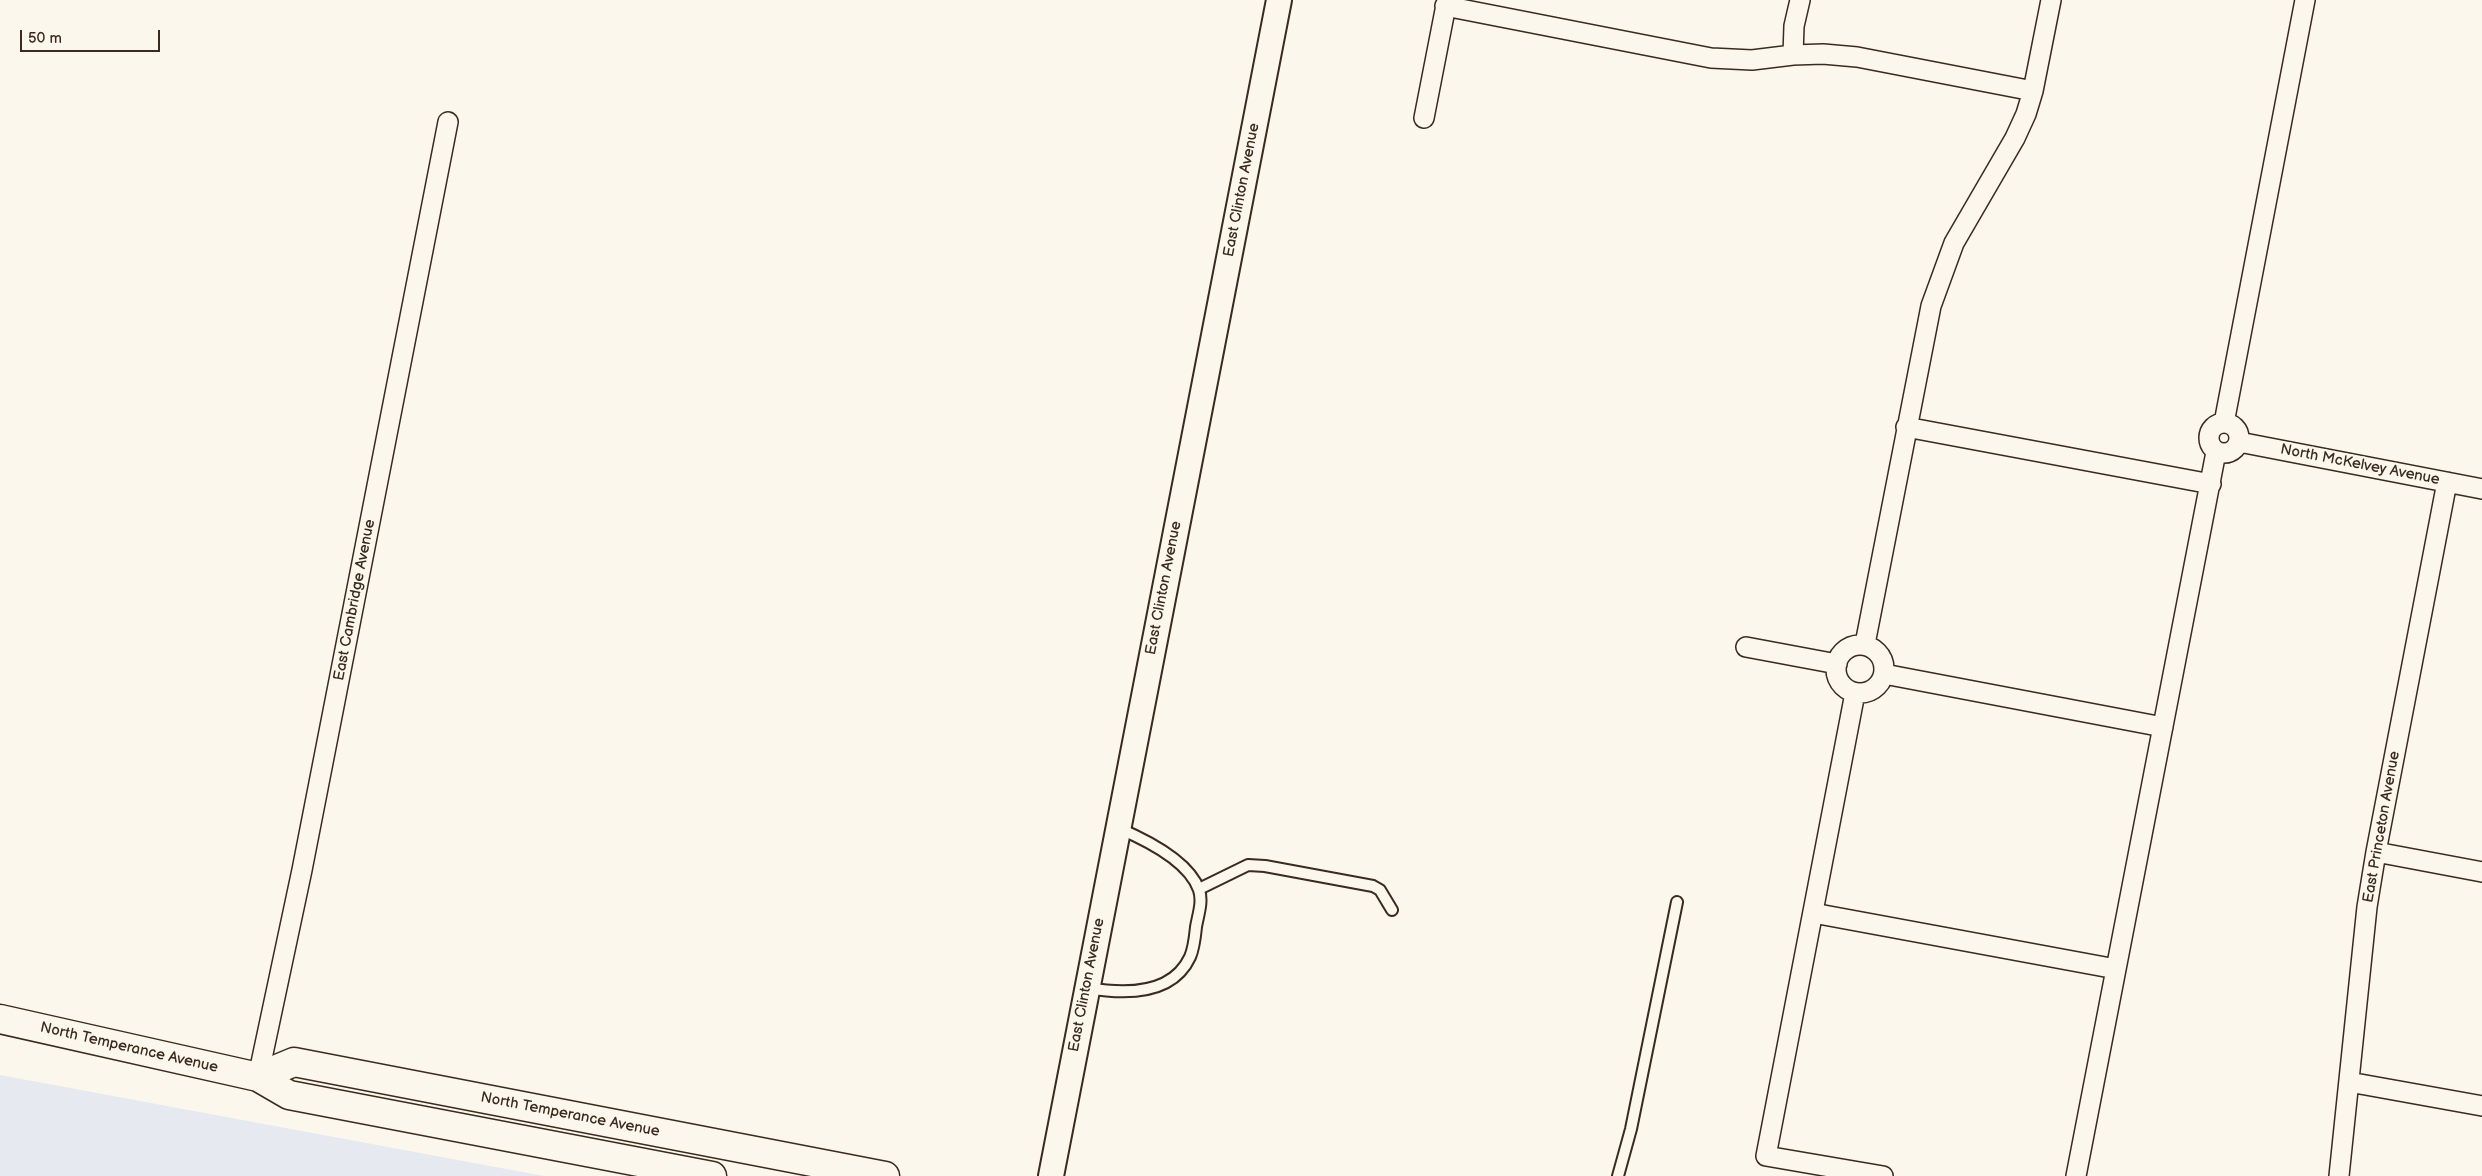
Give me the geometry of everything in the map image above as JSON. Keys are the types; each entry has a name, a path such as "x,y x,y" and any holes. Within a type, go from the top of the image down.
{"main road":[{"name":"North Temperance Avenue","path":"0,1019 258,1077 290,1095 712,1176"},
{"name":"North Temperance Avenue","path":"258,1077 294,1062 885,1176"}],"street":[{"name":"East Clinton Avenue","path":"1051,1176 1280,0"},
{"path":"1793,55 1794,26 1800,0"},
{"path":"1865,644 1931,306 1954,243 2015,138 2033,91 2051,0"},
{"path":"2224,423 2305,0"},
{"path":"1424,118 1446,3 1711,58 1752,60 1793,55 1857,57 2033,91"},
{"name":"East Cambridge Avenue","path":"258,1077 302,870 448,122"},
{"path":"2224,423 2236,430 2239,442 2231,452 2221,454 2216,452 2210,445 2209,435 2214,426 2224,423"},
{"path":"1906,427 2211,484"},
{"name":"North McKelvey Avenue","path":"2239,442 2482,489"},
{"path":"2076,1176 2216,452"},
{"name":"East Princeton Avenue","path":"2339,1176 2368,907 2376,852 2447,482"},
{"path":"1865,644 1872,647 1883,658 1884,674 1877,687 1862,693 1855,693 1842,685 1836,671 1836,664 1844,651 1850,646 1865,644"},
{"path":"1746,647 1836,664"},
{"path":"1884,674 2163,727"},
{"path":"1855,693 1766,1156 1852,1173 1883,1176"},
{"path":"2376,852 2482,872"},
{"path":"1813,913 2116,969"},
{"path":"2349,1082 2482,1106"}],"lane":[{"path":"1087,988 1129,993 1161,984 1182,970 1192,950 1201,900 1199,889 1188,874 1161,849 1144,838 1118,827"},
{"path":"1199,889 1248,865 1264,866 1372,886 1380,890 1392,910"},
{"path":"1618,1176 1631,1129 1677,902"}],"shaded area":[{"path":"0,1075 544,1176 0,1176"}]}
